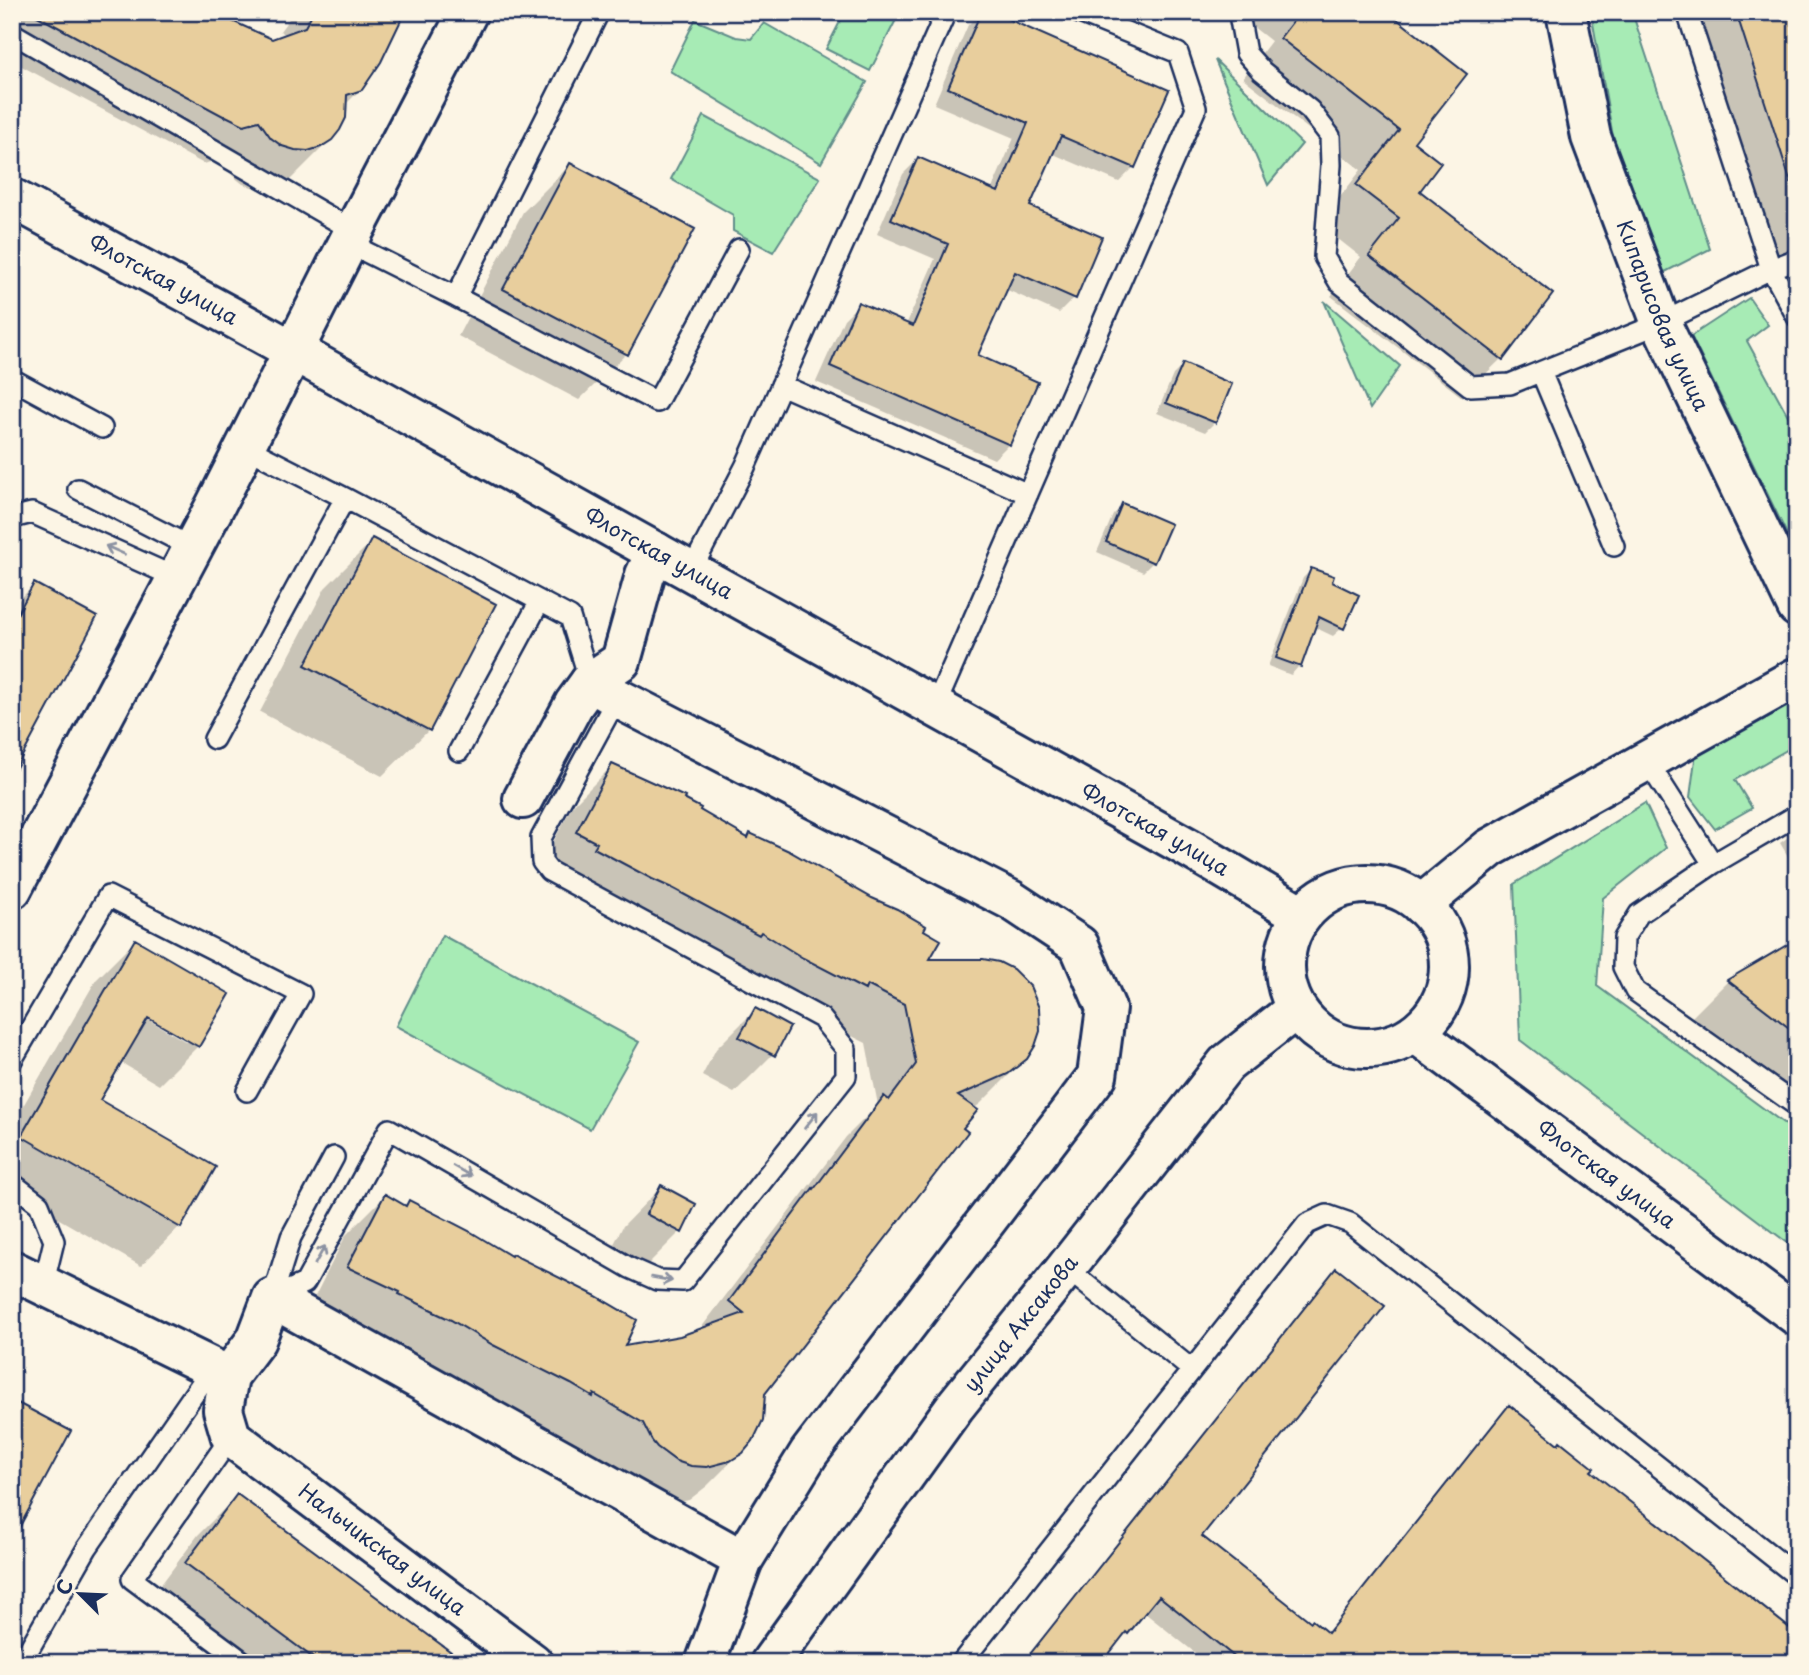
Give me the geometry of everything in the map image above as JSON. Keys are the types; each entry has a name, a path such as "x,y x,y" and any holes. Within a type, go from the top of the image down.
{"street":[{"path":"12,889 185,563 468,12"},
{"name":"Кипарисовая улица","path":"1566,12 1591,137 1661,323 1797,607"},
{"name":"Флотская улица","path":"12,198 691,571 1187,847 1302,915"},
{"path":"523,799 574,704 603,690 621,661 645,575 656,552"},
{"path":"1421,905 1490,848 1797,677"},
{"path":"603,690 1011,900 1079,945 1106,1009 1097,1076 809,1453 743,1560 705,1663"},
{"path":"1376,885 1400,891 1421,905 1437,923 1446,946 1449,971 1444,994 1432,1016 1415,1033 1390,1045 1363,1048 1337,1043 1314,1029 1296,1009 1287,986 1285,961 1290,937 1308,908 1328,894 1351,886 1376,885"},
{"name":"улица Аксакова","path":"770,1663 956,1405 1226,1064 1296,1009"},
{"name":"Флотская улица","path":"1415,1033 1797,1316"},
{"path":"27,1278 221,1372"},
{"path":"221,1372 256,1340 272,1298 743,1560"},
{"path":"221,1372 223,1410 231,1437"},
{"name":"Нальчикская улица","path":"231,1437 533,1663"}],"lane":[{"path":"456,297 599,12"},
{"path":"691,571 745,467 946,12"},
{"path":"935,707 1196,108 1178,53 1077,12"},
{"path":"1240,12 1246,53 1262,71 1310,110 1330,136 1331,165 1324,257 1339,282 1469,386 1510,384 1541,372 1661,323 1797,259"},
{"path":"1687,12 1771,269 1797,317"},
{"path":"12,33 351,237 456,297 657,402 739,249"},
{"path":"1541,372 1614,546"},
{"path":"12,379 102,428"},
{"path":"781,385 1028,494"},
{"path":"245,447 570,617 603,690 541,838 542,862 549,872 821,1018 846,1049 846,1076 683,1281 657,1280 630,1268 389,1129 305,1283 272,1298"},
{"path":"78,489 185,563"},
{"path":"214,739 345,498"},
{"path":"12,518 32,513 185,563"},
{"path":"459,751 540,601"},
{"path":"1647,761 1713,863"},
{"path":"1797,815 1713,863 1639,914 1624,938 1623,967 1635,991 1797,1106"},
{"path":"12,1060 108,896 301,994 247,1091"},
{"path":"272,1298 291,1237 334,1157"},
{"path":"12,1184 39,1204 54,1241 27,1278"},
{"path":"961,1663 1307,1224 1327,1215 1350,1223 1797,1576"},
{"path":"1066,1268 1191,1369"},
{"path":"21,1663 87,1548 221,1372"},
{"path":"231,1437 132,1578 245,1663"}],"green space":[{"path":"845,12 900,12 870,71 826,49"},
{"path":"1591,12 1632,12 1710,249 1663,273 1613,137"},
{"path":"695,20 736,37 751,39 764,23 867,82 821,163 670,71"},
{"path":"1215,60 1302,144 1268,185"},
{"path":"704,116 820,178 773,252 733,231 733,215 671,179"},
{"path":"1749,298 1768,325 1747,341 1797,432 1797,555 1691,336"},
{"path":"1324,301 1400,366 1370,409"},
{"path":"1797,694 1797,744 1735,780 1752,808 1715,829 1690,797 1696,752"},
{"path":"1645,803 1666,848 1603,898 1597,986 1797,1133 1797,1250 1520,1040 1514,884"},
{"path":"442,935 639,1042 590,1129 396,1026"}],"building":[{"path":"30,12 216,12 272,39 305,27 313,12 405,12 381,62 362,90 347,95 346,118 340,130 332,140 308,151 282,146 271,138 259,121 244,125 225,117"},
{"path":"981,12 992,12 1169,90 1135,168 1061,136 1030,206 1102,237 1076,299 1015,272 978,355 1038,382 1010,445 830,366 858,302 913,326 948,244 891,219 918,157 998,192 1028,123 948,88"},
{"path":"1300,12 1388,12 1467,74 1414,142 1441,163 1420,191 1553,294 1503,360 1369,256 1399,218 1356,185 1399,130 1280,38"},
{"path":"1736,12 1797,12 1797,182 1791,183"},
{"path":"570,163 695,229 628,355 503,289"},
{"path":"1183,363 1232,384 1216,423 1166,403"},
{"path":"1122,503 1171,524 1154,563 1106,542"},
{"path":"372,538 496,604 430,731 305,665"},
{"path":"1311,568 1334,576 1332,582 1359,595 1344,629 1319,617 1301,667 1276,658"},
{"path":"34,583 97,617 12,775 12,624"},
{"path":"612,764 685,797 684,799 701,808 700,810 748,838 750,833 789,851 926,926 924,930 941,940 930,959 983,959 999,962 1013,969 1030,986 1039,1008 1040,1031 1027,1059 1008,1074 958,1096 978,1110 963,1128 968,1132 765,1394 763,1420 753,1441 743,1453 730,1461 707,1467 676,1461 657,1447 643,1423 594,1394 593,1397 399,1294 400,1292 347,1267 385,1194 406,1206 409,1200 511,1256 512,1254 596,1296 637,1320 625,1346 680,1336 744,1313 729,1301 884,1096 889,1100 916,1064 904,1004 867,985 865,990 803,958 761,932 759,935 652,879 594,848 597,843 576,832"},
{"path":"135,939 230,994 199,1047 148,1018 100,1100 216,1167 181,1228 21,1136"},
{"path":"1797,939 1797,1034 1727,980"},
{"path":"755,1008 790,1027 775,1056 739,1037"},
{"path":"661,1185 696,1204 682,1233 646,1214"},
{"path":"1336,1268 1385,1306 1202,1536 1328,1633 1509,1405 1558,1444 1560,1441 1594,1468 1591,1471 1797,1634 1797,1663 1242,1663 1159,1596 1102,1663 1023,1663"},
{"path":"12,1400 71,1431 12,1541"},
{"path":"237,1494 466,1663 320,1663 185,1563"}]}
